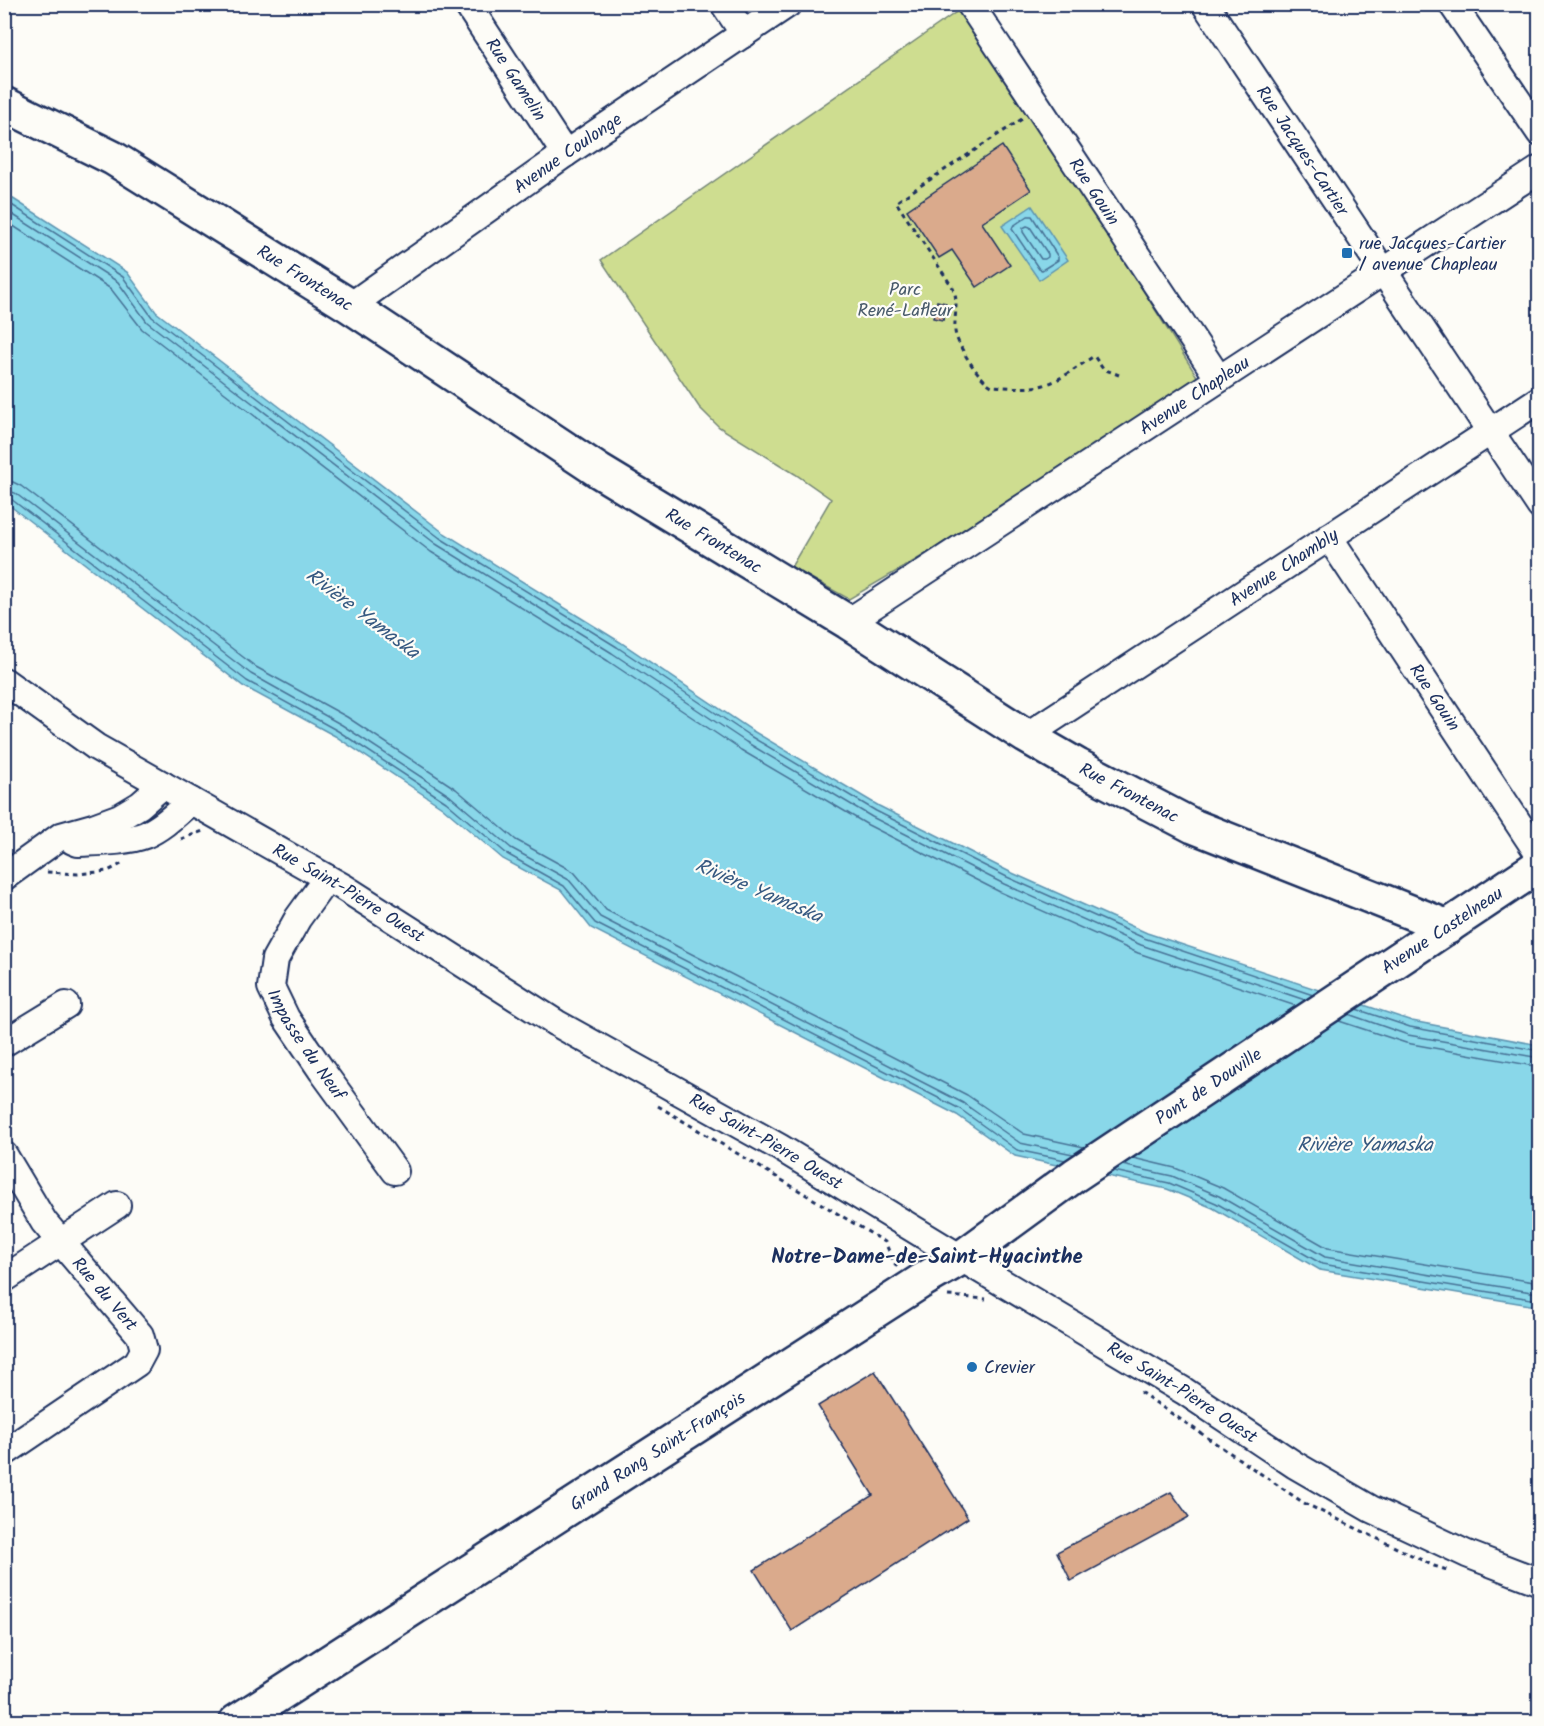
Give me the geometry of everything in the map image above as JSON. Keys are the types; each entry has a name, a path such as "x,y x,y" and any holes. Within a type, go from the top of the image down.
{"main road":[{"name":"Rue Frontenac","path":"4,104 113,159 350,306 598,471 848,622 1026,736 1078,766 1193,826 1448,927"},
{"name":"Avenue Castelneau","path":"1344,997 1539,865"},
{"name":"Pont de Douville","path":"1075,1175 1344,997"},
{"name":"Grand Rang Saint-François","path":"236,1722 923,1280 961,1258 1075,1175"}],"street":[{"name":"Rue Gamelin","path":"467,4 565,154"},
{"path":"724,4 744,34"},
{"name":"Avenue Coulonge","path":"350,306 565,154 788,4"},
{"name":"Rue Gouin","path":"970,4 1219,379"},
{"name":"Rue Jacques-Cartier","path":"1205,4 1539,506"},
{"path":"1452,4 1539,133"},
{"name":"Avenue Chapleau","path":"848,622 1539,169"},
{"name":"Avenue Chambly","path":"1026,736 1539,399"},
{"name":"Rue Gouin","path":"1329,537 1539,856"},
{"name":"Rue Saint-Pierre Ouest","path":"4,681 96,747 327,878 555,1023 779,1147 1184,1391 1295,1465 1371,1509 1467,1554 1539,1582"},
{"path":"4,876 61,836 120,817 140,805 163,785"},
{"path":"61,836 78,843 144,836 164,824 191,801"},
{"name":"Impasse du Neuf","path":"327,878 298,918 275,959 271,987 286,1018 298,1036 395,1171"},
{"path":"4,1043 66,1005"},
{"name":"Rue du Vert","path":"4,1155 44,1222 140,1335 144,1350 137,1363 4,1453"},
{"path":"4,1279 117,1205"}],"path":[{"path":"1039,108 896,202 953,288 957,307 956,338 980,377 987,384 1011,387 1041,386 1059,379 1094,356 1103,369 1119,375"},
{"path":"652,1103 885,1242 895,1265 949,1296 987,1299"},
{"path":"1140,1392 1304,1503 1434,1566 1455,1573"}],"green space":[{"name":"Parc René-Lafleur","path":"965,6 1198,378 926,554 849,599 791,567 831,499 719,427 699,407 601,260"}],"water":[{"name":"Rivière Yamaska","path":"4,193 127,272 156,312 444,533 620,642 753,731 879,806 1010,872 1147,933 1412,1021 1539,1045 1539,1305 1320,1270 1213,1208 1167,1189 1015,1156 957,1115 591,928 561,890 503,859 442,807 335,736 243,686 5,502"},
{"path":"1032,206 1068,260 1039,280 1002,226"}],"building":[{"path":"1002,146 1031,190 982,223 1010,265 977,287 952,250 939,258 907,210"},
{"path":"937,301 946,303 943,320 933,318"},
{"path":"875,1371 968,1518 792,1631 754,1570 873,1495 818,1406"},
{"path":"1171,1492 1189,1517 1071,1581 1057,1552"}],"place":[{"name":"rue Jacques-Cartier / avenue Chapleau","path":"1347,253"},
{"name":"Crevier","path":"972,1367"}],"district":[{"name":"Notre-Dame-de-Saint-Hyacinthe","path":"927,1256"}]}
